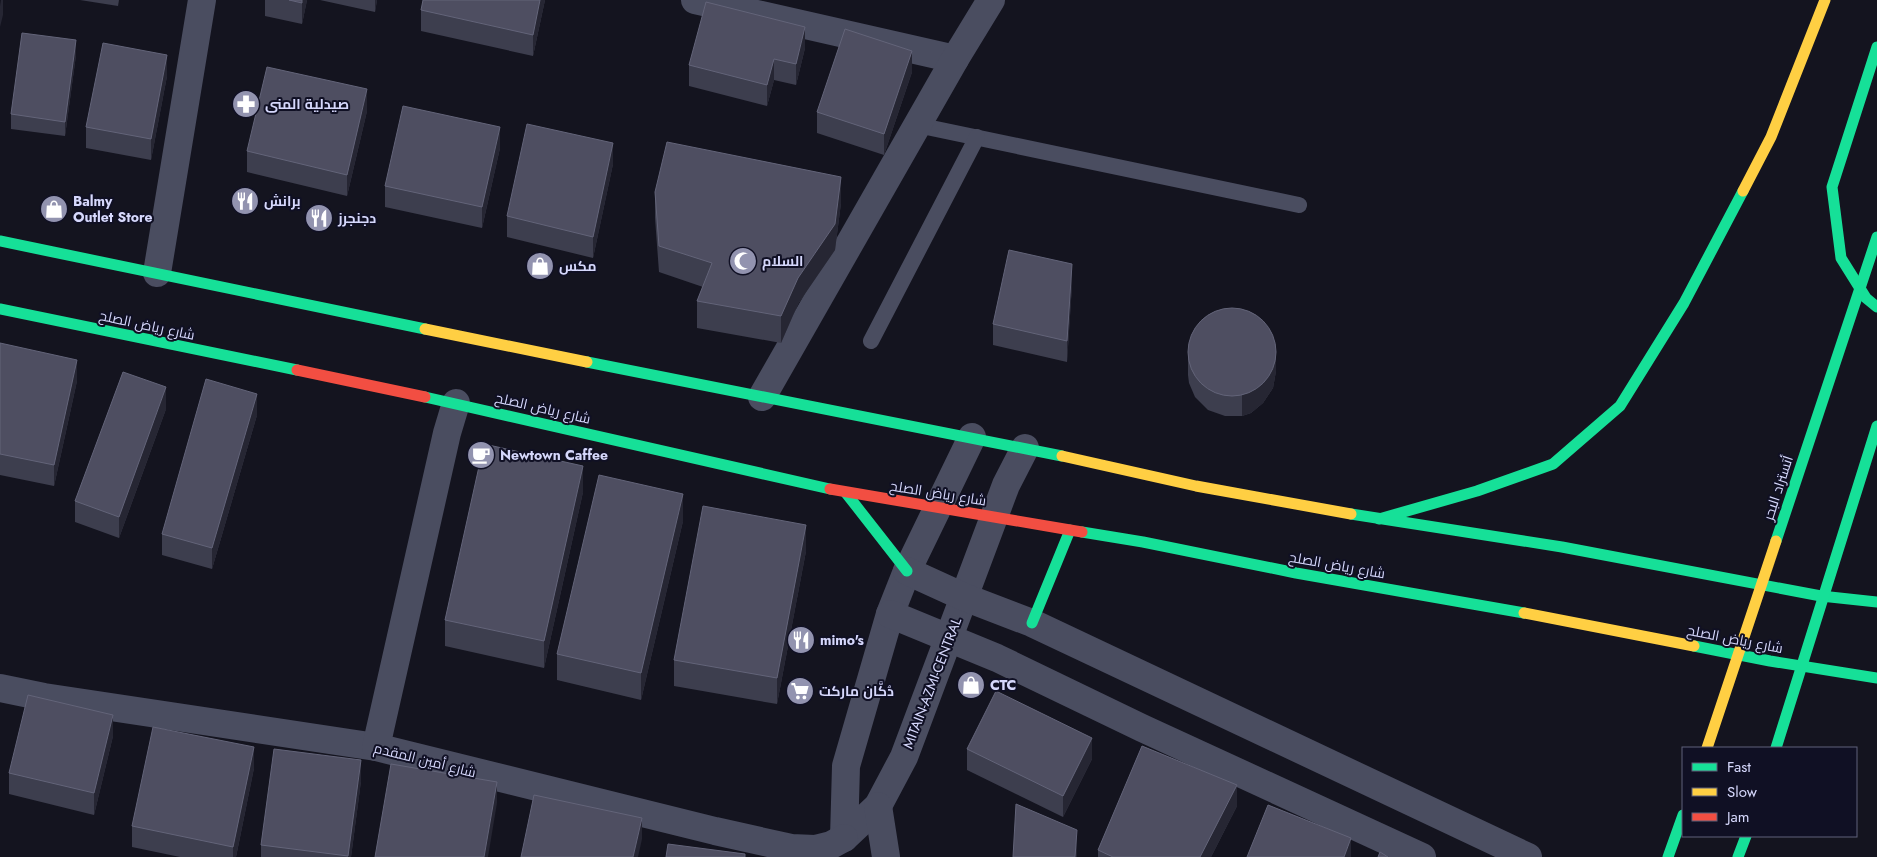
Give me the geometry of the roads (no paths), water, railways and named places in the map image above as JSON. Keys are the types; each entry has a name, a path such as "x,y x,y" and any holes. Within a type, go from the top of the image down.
{"main road":[{"path":"1379,519 1477,491 1553,464 1620,406 1684,303 1771,137 1825,0"},
{"path":"1877,47 1832,187 1841,258 1866,298 1877,307"},
{"name":"أتستراد البحر","path":"1707,747 1877,237"},
{"path":"0,240 370,318 972,437 1196,486 1379,519 1562,547 1821,596 1877,602"},
{"name":"شارع رياض الصلح","path":"0,309 456,403 846,493 1143,542 1296,573 1522,613 1770,661 1877,678"},
{"path":"1776,747 1877,426"},
{"path":"846,493 907,571"},
{"path":"1032,622 1070,530"},
{"path":"1668,857 1682,818"},
{"path":"1738,857 1746,837"}],"street":[{"path":"157,273 202,0"},
{"path":"695,0 954,59"},
{"path":"762,397 954,59 991,0"},
{"path":"376,747 445,443 456,403"},
{"path":"844,838 846,766 890,614 907,571 972,437"},
{"name":"MITAIN-AZMI-CENTRAL","path":"844,838 878,806 904,757 950,638 993,518 1006,485 1025,448"},
{"path":"907,571 964,597 1032,622 1496,850 1528,857"},
{"path":"890,614 997,658 1142,728 1422,857"},
{"name":"شارع أمين المقدم","path":"0,688 44,697 376,747 715,832 790,853 831,845 844,838"},
{"path":"878,806 886,857"}],"lane":[{"path":"917,124 1299,205"},
{"path":"871,341 978,137"}],"place":[{"name":"صيدلية المنى","path":"246,104"},
{"name":"برانش","path":"245,201"},
{"name":"Balmy Outlet Store","path":"54,209"},
{"name":"دجنجرز","path":"319,218"},
{"name":"السلام","path":"743,261"},
{"name":"مكس","path":"540,266"},
{"name":"Newtown Caffee","path":"481,455"},
{"name":"mimo's","path":"801,640"},
{"name":"CTC","path":"971,685"},
{"name":"دُكَّان ماركت","path":"800,691"}]}
